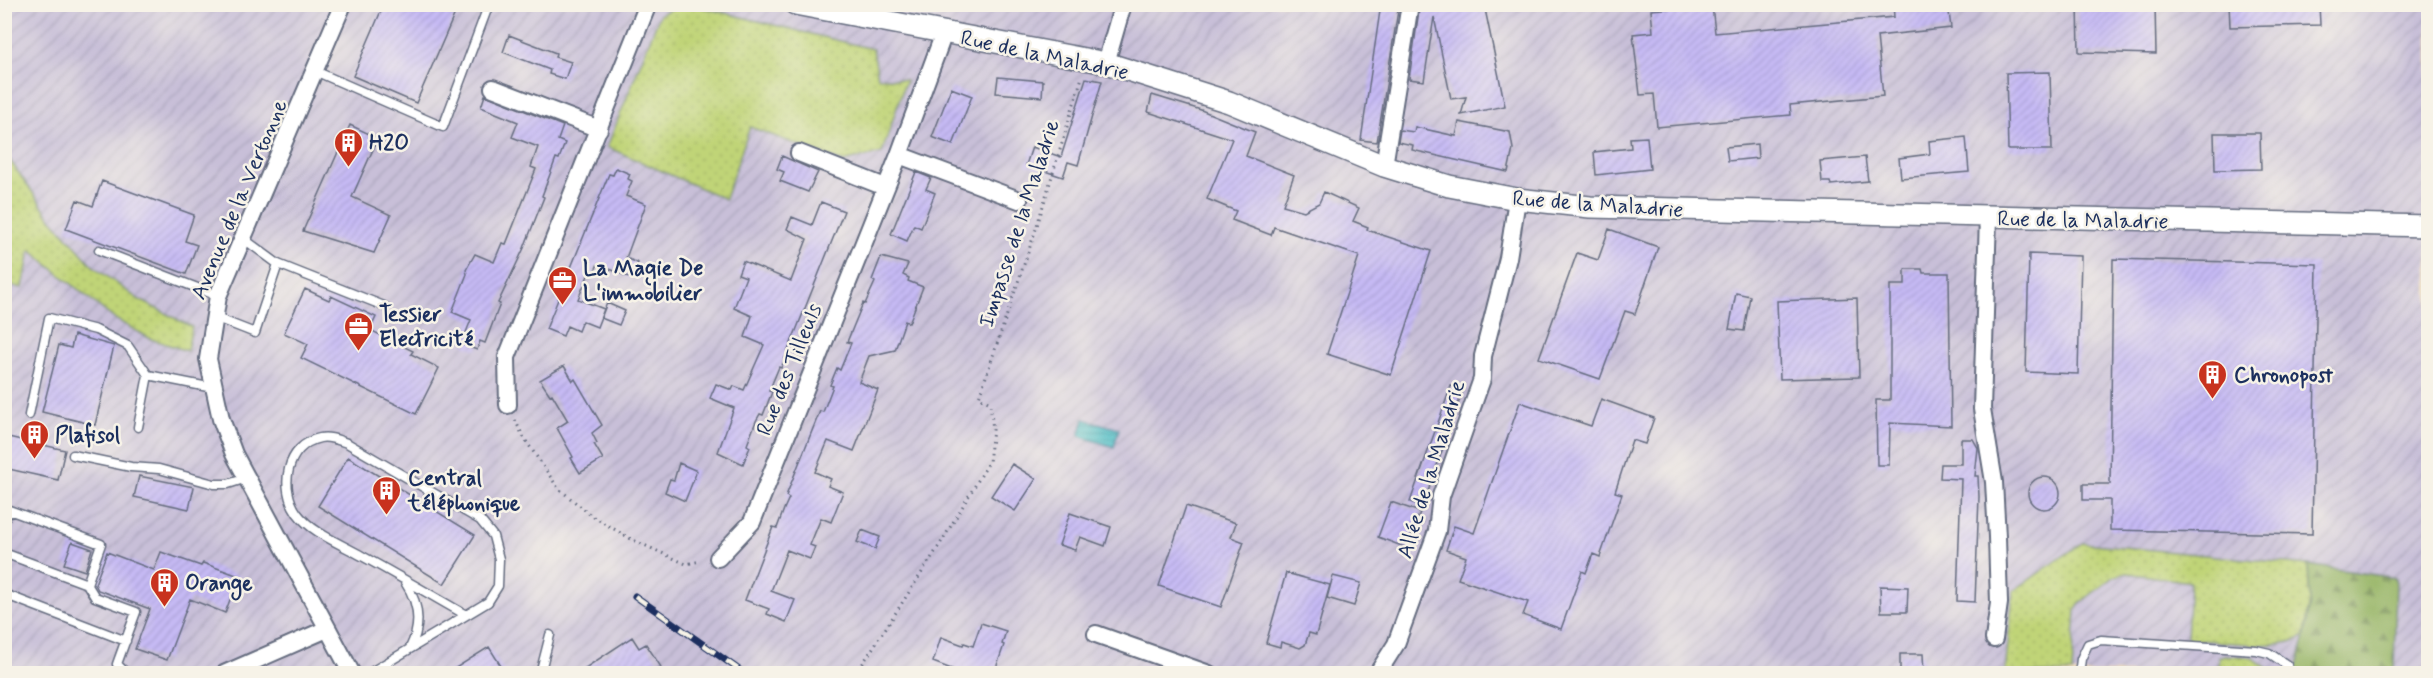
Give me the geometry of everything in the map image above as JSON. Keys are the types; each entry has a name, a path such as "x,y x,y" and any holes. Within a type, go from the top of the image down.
{"street":[{"name":"Avenue de la Vertonne","path":"344,4 218,296 208,359 213,388 234,454 352,674"},
{"path":"508,405 507,357 648,4"},
{"name":"Rue de la Maladrie","path":"795,4 871,15 944,33 1097,61 1229,102 1384,165 1449,186 1517,199 1590,207 2428,226"},
{"path":"1097,61 1124,4"},
{"path":"1384,165 1410,4"},
{"name":"Rue des Tilleuls","path":"718,558 752,522 899,155 944,33"},
{"path":"492,88 599,129"},
{"path":"799,153 885,187"},
{"path":"899,155 1019,200"},
{"name":"Allée de la Maladrie","path":"1377,674 1396,644 1437,531 1441,496 1482,379 1482,356 1508,258 1517,199"},
{"path":"1988,217 1982,409 1994,482 1996,515 1999,603 1995,639"},
{"path":"224,674 327,628"},
{"path":"1096,634 1209,674"}],"lane":[{"path":"315,71 444,127 489,4"},
{"path":"244,239 278,264 384,306"},
{"path":"99,250 218,296"},
{"path":"213,317 255,333 278,264"},
{"path":"28,415 49,318 96,330 128,346 148,375 213,388"},
{"path":"138,427 148,375"},
{"path":"368,674 488,602 498,586 499,560 493,536 480,520 347,443 330,438 319,438 309,442 291,462 286,475 287,490 297,513 318,531 466,615"},
{"path":"73,455 131,468 159,469 214,484 228,484 247,477"},
{"path":"4,522 9,510 101,544 87,584"},
{"path":"4,553 87,584 95,597 136,612 117,664 127,674"},
{"path":"403,579 417,606 416,637 410,649"},
{"path":"4,594 126,640"},
{"path":"540,674 550,634"},
{"path":"2079,674 2081,659 2088,644 2101,640 2256,650 2269,653 2287,665 2289,674"}],"path":[{"name":"Impasse de la Maladrie","path":"856,674 939,546 989,462 993,430 990,403 978,397 1097,61"},
{"path":"508,405 524,438 558,488 592,516 631,539 686,564 718,558"}],"shaded area":[{"path":"5,5 2428,5 2428,673 5,673"}],"green space":[{"path":"681,5 692,5 873,49 878,77 906,80 882,153 843,162 750,127 725,199 607,147 660,14"},
{"path":"4,152 50,217 93,266 138,299 192,327 187,351 151,339 113,318 30,250 23,288 5,285"},
{"path":"2082,543 2308,565 2310,600 2305,636 2294,641 2265,645 2187,639 2190,582 2126,573 2114,577 2080,603 2076,610 2072,673 2005,674 2013,591"},
{"path":"2308,565 2396,578 2394,673 2295,673 2305,636 2310,600"},
{"path":"2224,655 2252,657 2274,673 2217,673 2219,657"}],"water":[{"path":"1084,419 1119,429 1114,447 1079,436"}],"building":[{"path":"384,4 459,4 416,103 353,76"},
{"path":"1381,4 1399,4 1377,142 1361,140"},
{"path":"1420,4 1484,4 1505,106 1461,115 1466,97 1451,99 1434,17 1424,81 1409,79"},
{"path":"1893,4 1948,4 1951,28 1877,36 1883,96 1790,105 1791,115 1657,127 1654,94 1640,95 1633,34 1653,32 1651,10 1712,5 1715,33 1894,17"},
{"path":"2078,4 2155,4 2156,54 2079,52"},
{"path":"2229,4 2319,4 2320,25 2230,27"},
{"path":"509,35 556,53 555,57 571,62 565,79 549,74 550,70 503,52"},
{"path":"2050,72 2052,150 2008,150 2006,73"},
{"path":"998,77 1043,81 1042,97 996,93"},
{"path":"1086,78 1102,81 1078,165 1068,162 1063,177 1026,165 1032,147 1061,157"},
{"path":"951,88 972,96 953,145 932,137"},
{"path":"485,95 563,126 558,140 565,143 559,159 556,158 524,248 498,303 500,304 485,343 480,341 477,350 464,345 471,320 452,312 467,274 466,270 475,254 494,262 502,243 506,244 536,169 531,167 538,147 512,137 518,122 481,107"},
{"path":"1152,95 1201,110 1255,132 1246,156 1294,175 1283,205 1304,211 1319,203 1324,192 1359,208 1353,221 1368,227 1367,230 1431,251 1391,375 1327,354 1359,256 1274,227 1271,235 1232,220 1236,211 1207,199 1232,139 1148,112"},
{"path":"1459,122 1510,132 1513,149 1508,172 1412,150 1413,145 1398,142 1400,130 1414,132 1415,127 1456,136"},
{"name":"H2O","path":"350,125 378,138 352,197 391,215 374,253 303,231"},
{"path":"2214,133 2260,133 2261,169 2215,170"},
{"path":"1647,137 1650,169 1596,175 1594,152 1631,148 1630,138"},
{"path":"1966,137 1969,172 1901,178 1899,158 1930,154 1929,141"},
{"path":"1757,144 1758,158 1728,161 1726,147"},
{"path":"782,156 818,172 808,192 780,181 784,172 777,169"},
{"path":"1865,157 1868,181 1831,185 1830,182 1822,182 1820,161"},
{"path":"616,168 630,174 628,179 632,181 626,196 646,204 626,258 638,263 631,278 598,264 593,275 589,273 578,299 604,309 597,327 582,321 578,331 567,326 563,336 546,329 609,174 613,175"},
{"path":"916,172 931,178 926,189 935,193 921,228 914,225 907,241 891,234"},
{"path":"102,181 194,215 185,241 197,245 186,274 66,229 77,200 93,206"},
{"path":"821,202 844,211 781,368 779,367 769,391 772,392 763,415 760,414 756,421 743,464 718,452 734,408 710,398 716,384 732,390 734,386 744,390 764,345 745,337 752,316 734,308 746,277 738,274 743,261 791,281 807,239 787,229 792,217 812,225"},
{"path":"1609,229 1658,247 1635,314 1625,311 1600,379 1539,358 1577,253 1598,260"},
{"path":"2029,254 2081,256 2078,374 2026,372"},
{"path":"881,257 908,264 903,275 909,278 908,281 923,287 909,323 905,321 895,350 869,356 859,382 878,390 854,451 828,441 815,472 831,479 828,486 843,492 831,522 821,518 810,545 815,547 810,559 787,550 771,591 795,600 786,622 767,614 769,609 745,600 773,527 777,528 789,498 786,496 820,411 823,412 837,368 840,370 851,343 847,342 863,303 865,304 875,282 872,280"},
{"name":"Chronopost","path":"2113,259 2317,264 2312,534 2110,530 2110,500 2083,500 2083,484 2110,484"},
{"path":"1905,269 1922,269 1923,273 1949,273 1951,426 1890,423 1889,465 1877,465 1876,400 1890,400 1890,285 1905,285"},
{"name":"Tessier Electricité","path":"305,289 329,300 331,296 376,317 370,330 413,351 411,354 439,368 416,414 301,358 308,344 284,333"},
{"path":"1736,293 1750,296 1744,331 1729,329"},
{"path":"1857,298 1859,377 1780,379 1777,301"},
{"path":"607,303 625,311 619,325 601,318"},
{"path":"74,335 114,346 95,425 42,412 59,345 71,348"},
{"path":"564,366 573,381 575,379 602,425 592,433 597,443 594,444 603,459 580,473 557,428 568,421 552,394 550,395 540,380"},
{"path":"1451,386 1463,390 1423,506 1410,502"},
{"path":"1601,399 1654,418 1645,444 1632,440 1615,492 1622,494 1600,557 1593,554 1586,573 1582,571 1561,629 1523,615 1528,602 1458,579 1466,557 1446,550 1454,526 1474,533 1520,402 1591,426"},
{"name":"Plafisol","path":"4,436 65,450 58,480 4,468"},
{"path":"1961,439 1973,439 1978,448 1975,476 1978,476 1979,497 1975,602 1957,601 1961,479 1940,478 1941,464 1961,464"},
{"name":"Central téléphonique","path":"348,457 475,535 444,584 318,506"},
{"path":"679,463 697,471 685,501 665,492 670,479 674,480"},
{"path":"1012,464 1036,479 1015,511 991,496"},
{"path":"139,476 194,487 189,509 134,497"},
{"path":"2044,477 2055,482 2060,493 2055,504 2044,509 2033,504 2028,493 2033,482"},
{"path":"1391,502 1420,512 1407,548 1378,537"},
{"path":"1186,506 1236,523 1231,537 1244,542 1221,607 1159,586"},
{"path":"1070,513 1111,527 1105,546 1080,537 1075,550 1059,545"},
{"path":"862,530 880,537 875,549 857,542"},
{"path":"72,542 92,549 85,571 64,564"},
{"name":"Orange","path":"107,552 154,570 161,552 201,566 203,563 239,576 225,613 190,599 167,660 135,649 150,609 98,590 95,584"},
{"path":"1286,573 1330,585 1316,635 1309,633 1305,645 1300,648 1281,642 1280,647 1266,643"},
{"path":"1333,576 1361,583 1354,606 1327,598"},
{"path":"1880,586 1908,587 1907,612 1881,612"},
{"path":"981,623 1006,631 1002,644 1004,645 994,674 953,674 954,670 933,662 941,637 973,646"},
{"path":"632,637 639,648 646,644 661,667 650,674 576,674"},
{"path":"489,647 506,674 446,674"},
{"path":"1900,654 1923,654 1924,674 1900,674"}],"railway":[{"path":"635,596 745,674"}],"place":[{"name":"H2O","path":"348,168"},
{"name":"La Magie De L'immobilier","path":"562,306"},
{"name":"Tessier Electricité","path":"358,352"},
{"name":"Chronopost","path":"2213,400"},
{"name":"Plafisol","path":"34,460"},
{"name":"Central téléphonique","path":"387,516"},
{"name":"Orange","path":"164,608"}]}
